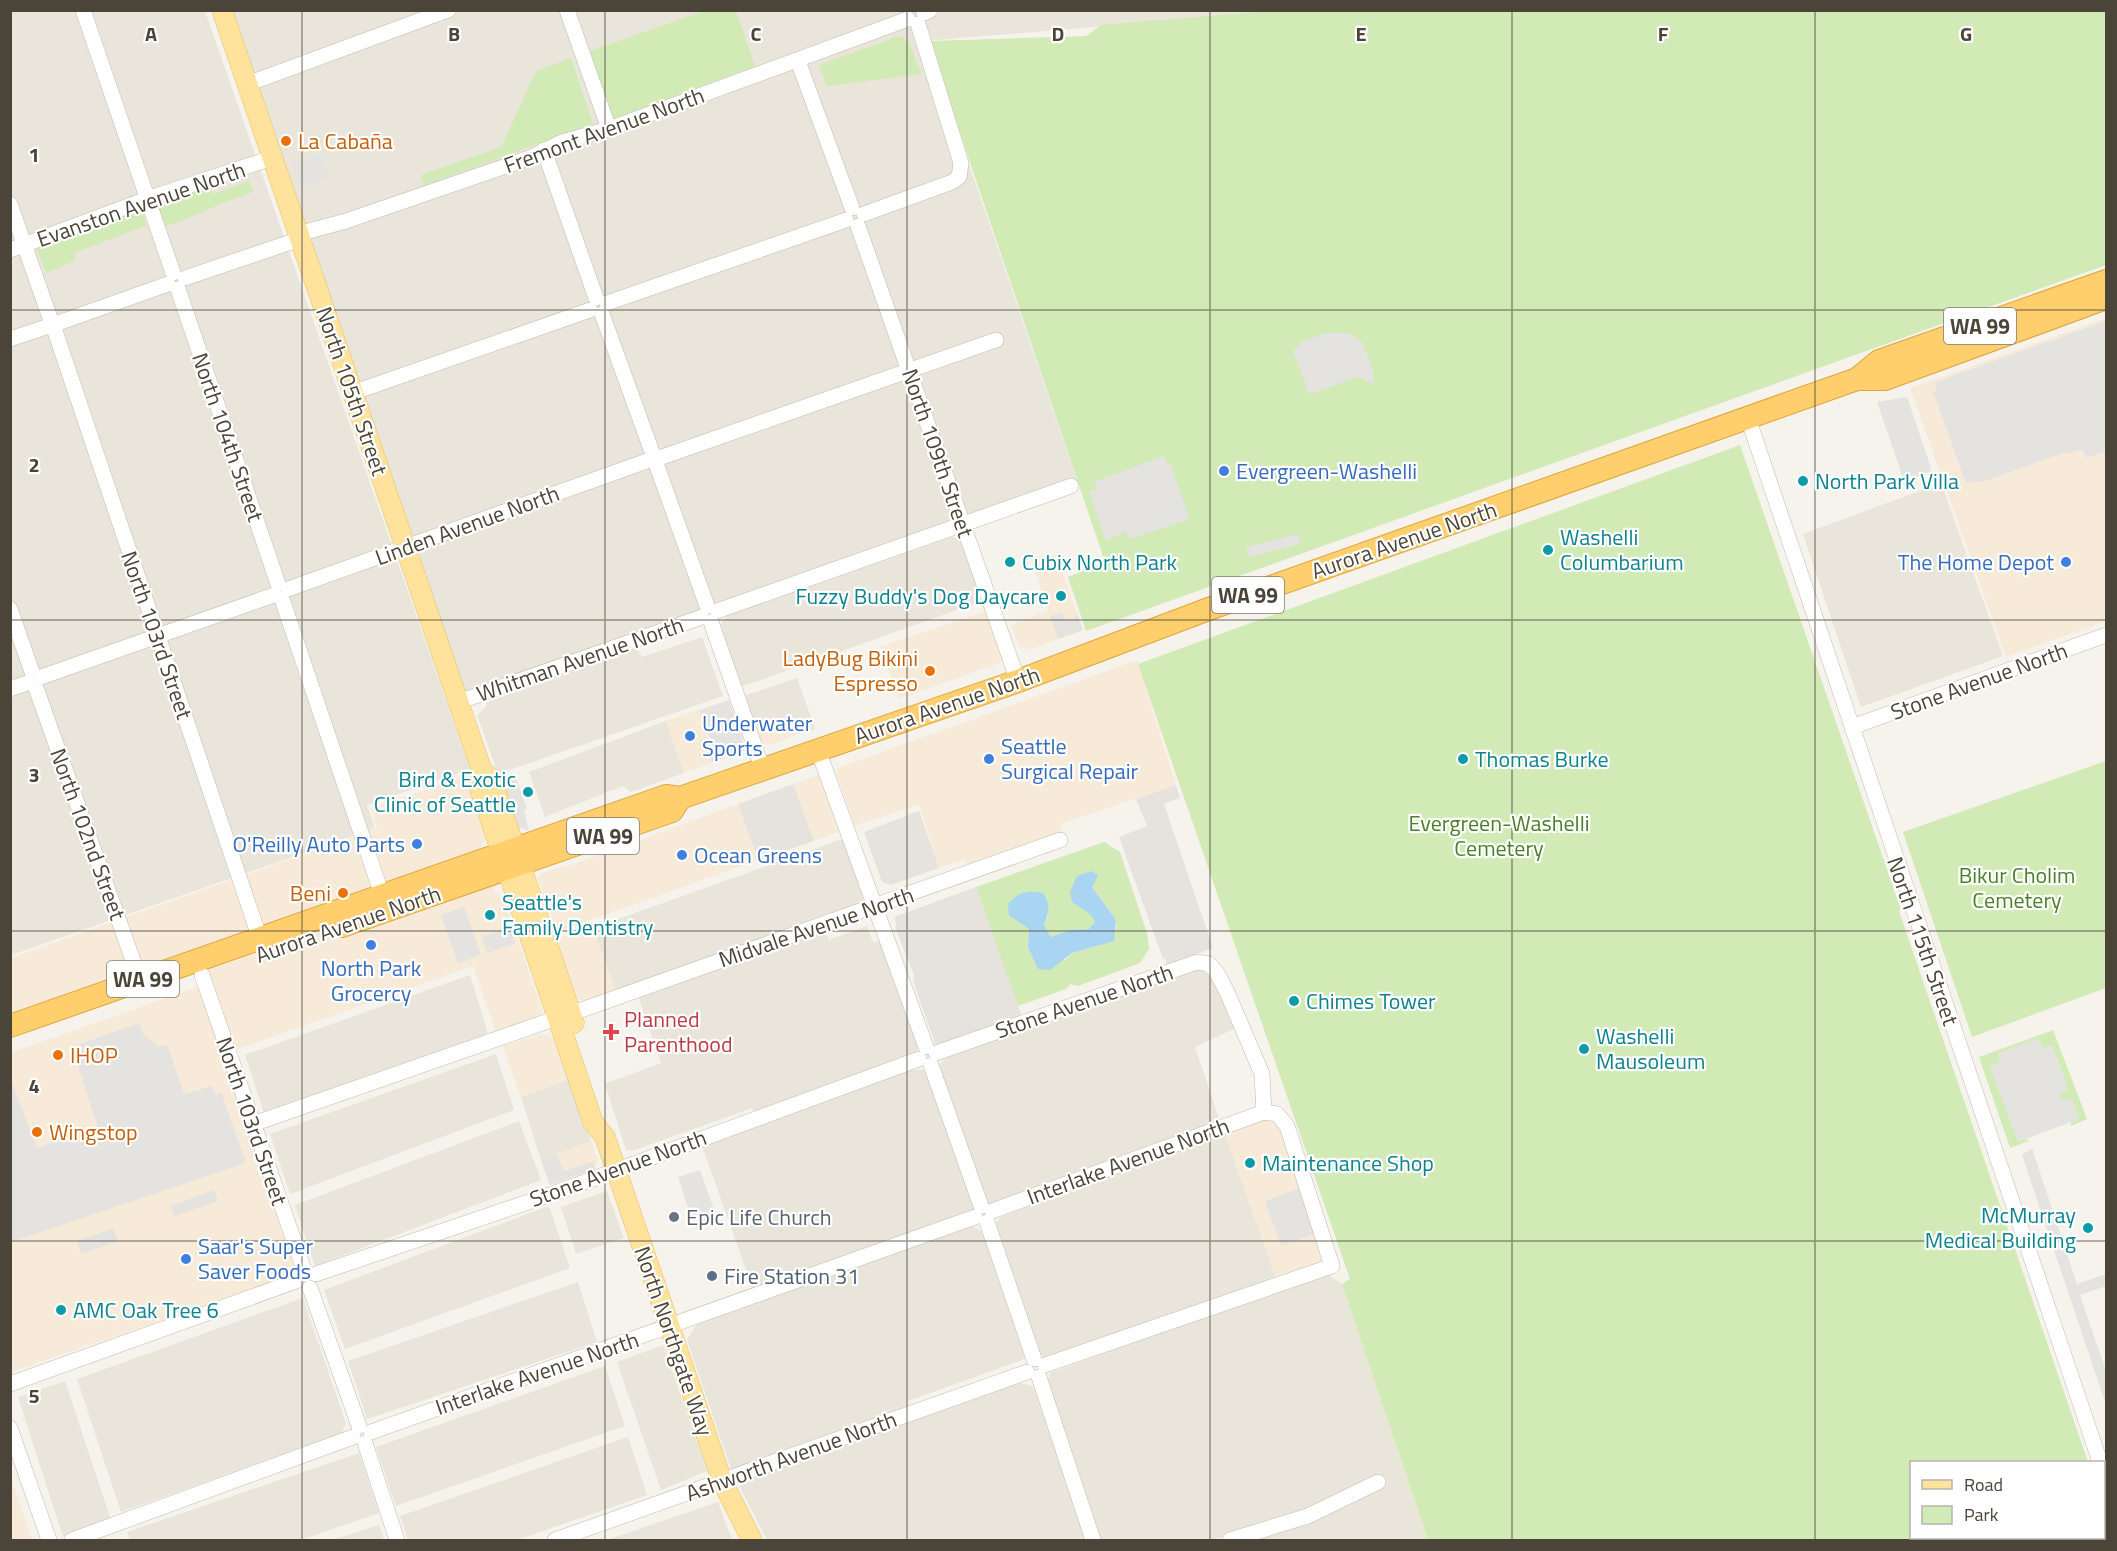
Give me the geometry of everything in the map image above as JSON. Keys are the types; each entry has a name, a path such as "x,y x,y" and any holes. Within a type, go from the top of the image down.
{"highway":[{"name":"Aurora Avenue North","path":"11,1029 140,980 382,894 511,860 672,811 680,798 1018,681 1216,606 1748,418 1857,378 1879,361 2106,281"},
{"name":"Aurora Avenue North","path":"1857,378 1885,378 2106,298"},
{"name":"Aurora Avenue North","path":"11,1029 202,975 511,860"}],"main road":[{"name":"North 105th Street","path":"222,10 482,771 479,786 511,860"},
{"name":"North Northgate Way","path":"511,860 564,1016 606,1123 604,1137 668,1326 723,1481 752,1540"}],"street":[{"name":"North 104th Street","path":"83,10 382,894"},
{"path":"247,84 448,10"},
{"path":"567,10 609,129"},
{"path":"352,393 952,182 959,177 961,163 919,14"},
{"name":"Fremont Avenue North","path":"10,339 267,250 562,142 609,129 798,61 919,14"},
{"name":"North 109th Street","path":"798,61 1018,681"},
{"path":"544,150 763,770"},
{"name":"Evanston Avenue North","path":"17,248 147,199 272,158"},
{"name":"North 103rd Street","path":"10,204 17,248 52,325 260,939"},
{"name":"Linden Avenue North","path":"10,689 158,638 405,547 996,340"},
{"name":"North 115th Street","path":"1748,418 2100,1461"},
{"name":"Whitman Avenue North","path":"458,702 1071,486"},
{"name":"North 102nd Street","path":"10,609 140,980"},
{"name":"Stone Avenue North","path":"1852,727 2106,635"},
{"path":"818,750 876,906 984,1214 1093,1540"},
{"name":"Midvale Avenue North","path":"254,1124 1060,840"},
{"name":"Stone Avenue North","path":"10,1384 306,1278 616,1171 928,1056 1197,962 1209,964 1217,973 1227,992 1262,1074 1264,1112"},
{"name":"North 103rd Street","path":"202,975 397,1540"},
{"name":"Interlake Avenue North","path":"72,1540 1264,1112"},
{"name":"Ashworth Avenue North","path":"555,1540 1036,1368 1332,1266 1287,1126 1277,1114 1264,1112"},
{"path":"10,1428 49,1540"},
{"path":"1230,1540 1308,1516 1378,1482"}],"shaded area":[{"path":"10,11 205,11 470,769 367,805 375,828 11,955"},
{"path":"222,11 1290,11 924,41 944,91 1078,483 458,702"},
{"path":"321,153 330,178 302,189 293,163"},
{"path":"2106,318 2106,621 2006,657 1910,388"},
{"path":"2106,321 2106,451 2086,458 2083,450 2061,454 1985,481 1966,483 1933,392 1937,391 1935,382"},
{"path":"1327,333 1349,333 1362,342 1372,367 1374,384 1358,377 1309,394 1293,351 1303,341"},
{"path":"1907,397 1932,471 1904,481 1877,402"},
{"path":"1164,456 1167,465 1170,464 1190,519 1129,539 1126,531 1106,541 1089,492 1097,489 1094,482"},
{"path":"1941,483 2003,656 1861,707 1803,534"},
{"path":"1298,534 1300,544 1249,557 1246,547"},
{"path":"952,537 962,540 985,600 741,687 720,625 728,615"},
{"path":"1056,555 1083,630 1029,650 1025,647 1020,649 1011,625 1048,611 1032,562"},
{"path":"990,610 1007,660 899,699 880,647"},
{"path":"1062,612 1065,621 1078,616 1083,630 1058,639 1050,616"},
{"path":"702,637 723,696 498,774 477,715 487,706 485,703 636,648 642,657"},
{"path":"1137,660 1176,785 1060,824 1063,833 968,866 965,859 939,868 919,804 855,826 835,769"},
{"path":"797,678 815,729 798,734 794,718 756,730 744,696"},
{"path":"729,700 746,750 684,773 666,721"},
{"path":"729,700 746,750 713,762 708,750 714,747 699,710"},
{"path":"794,718 798,734 771,745 761,744 756,730"},
{"path":"666,721 684,773 631,792 623,786 545,817 529,772"},
{"path":"515,775 527,809 524,810 529,831 516,826 501,782"},
{"path":"819,775 843,830 814,841 793,784"},
{"path":"467,776 487,837 481,847 495,892 503,896 542,1010 540,1016 498,1039 473,966 235,1050 200,951 11,1017 11,958 377,828 371,808"},
{"path":"793,784 814,841 758,860 738,804"},
{"path":"1176,785 1180,798 1164,804 1213,948 1167,965 1119,837 1147,826 1136,799"},
{"path":"738,804 758,860 557,932 538,879 541,873 571,865"},
{"path":"919,811 939,868 891,885 882,882 864,832"},
{"path":"845,838 865,894 860,907 617,993 593,928"},
{"path":"976,887 1023,1019 937,1049 913,981 914,975 895,927 897,926 894,917"},
{"path":"464,907 481,955 458,963 441,915"},
{"path":"867,926 873,943 880,941 918,1043 918,1050 914,1056 755,1114 752,1108 632,1151 626,1150 605,1084 661,1063 638,996 825,931 829,940"},
{"path":"509,927 515,944 487,953 481,937"},
{"path":"593,928 617,993 586,1001 574,998 555,942 558,938"},
{"path":"1200,969 1216,981 1238,1027 1195,1047 1221,1124 989,1205 985,1202 940,1069 941,1063 946,1058"},
{"path":"470,975 488,1034 264,1113 245,1055"},
{"path":"200,986 297,1274 11,1372 10,1053"},
{"path":"139,1023 144,1035 159,1047 167,1044 184,1094 212,1086 216,1095 221,1092 246,1163 11,1242 11,1080 37,1148 98,1128 72,1047"},
{"path":"542,1034 554,1039 570,1079 521,1097 503,1046"},
{"path":"2038,1039 2043,1048 2052,1046 2068,1089 2060,1092 2060,1097 2065,1101 2072,1098 2079,1119 2018,1142 1990,1066 2000,1062 1998,1053"},
{"path":"496,1054 514,1110 290,1194 270,1134"},
{"path":"911,1070 923,1070 930,1074 975,1209 972,1214 754,1292 701,1143"},
{"path":"570,1079 591,1141 541,1160 521,1097"},
{"path":"1267,1118 1278,1121 1325,1258 1322,1262 1276,1278 1225,1134"},
{"path":"519,1121 541,1180 315,1266 295,1205"},
{"path":"1225,1134 1276,1278 1050,1359 1043,1357 1039,1352 996,1226 997,1221 1003,1216 1055,1196"},
{"path":"591,1141 598,1161 595,1169 550,1185 541,1160"},
{"path":"2032,1148 2077,1284 2106,1274 2106,1286 2080,1295 2106,1371 2106,1405 2022,1155"},
{"path":"557,1154 564,1171 594,1161 595,1169 550,1185 541,1160"},
{"path":"700,1170 718,1221 695,1229 678,1177"},
{"path":"1300,1188 1314,1234 1281,1246 1265,1201"},
{"path":"214,1190 218,1201 174,1216 171,1206"},
{"path":"607,1191 624,1238 576,1254 561,1207"},
{"path":"549,1206 570,1268 345,1349 324,1290"},
{"path":"973,1226 981,1231 992,1254 1023,1346 1025,1359 908,1401 910,1410 731,1469 687,1340 696,1325 706,1319"},
{"path":"113,1228 118,1241 81,1254 77,1241"},
{"path":"1326,1273 1342,1284 1428,1540 1251,1540 1344,1506 1382,1487 1318,1510 1212,1540 1099,1540 1048,1380 1050,1373"},
{"path":"578,1282 597,1342 367,1419 348,1361"},
{"path":"303,1298 346,1423 342,1433 121,1512 77,1379"},
{"path":"663,1345 707,1471 661,1490 617,1362"},
{"path":"605,1366 625,1426 396,1506 376,1447"},
{"path":"65,1381 111,1520 63,1537 18,1397"},
{"path":"1017,1383 1030,1385 1034,1389 1086,1540 767,1540 739,1486 756,1477"},
{"path":"628,1437 647,1495 517,1540 408,1540 400,1516"},
{"path":"359,1453 379,1513 301,1540 130,1540 127,1532"},
{"path":"11,1478 32,1540 11,1540"},
{"path":"718,1502 732,1540 607,1540"},
{"path":"379,1525 384,1540 333,1540"}],"green space":[{"path":"1280,10 2106,11 2106,265 1086,631 1068,577 1105,562 929,41 1086,36 1101,25"},
{"path":"704,11 736,11 755,66 613,119 590,51"},
{"path":"899,36 908,40 921,74 827,86 819,65"},
{"path":"571,58 593,124 424,185 421,175 501,147 536,71"},
{"path":"249,181 253,192 164,227 159,210 165,201 210,185 213,194"},
{"path":"141,209 147,227 74,253 76,260 46,273 37,249"},
{"name":"Evergreen-Washelli Cemetery","path":"1740,445 1900,907 1900,914 2088,1461 1910,1461 1910,1539 2105,1539 2105,1514 2106,1540 1428,1540 1342,1284 1350,1279 1138,664"},
{"name":"Bikur Cholim Cemetery","path":"2106,761 2106,988 1972,1037 1903,832"},
{"path":"1104,842 1120,852 1147,933 1149,949 1140,963 1078,986 1070,984 1066,989 1018,1006 976,887","holes":["1092,871 1092,887 1116,920 1116,930 1100,945 1072,953 1065,960 1028,947 1029,929 1020,921 1049,913 1044,925 1051,937 1070,930 1089,929 1095,922 1090,914"]},
{"path":"2053,1030 2087,1119 2071,1126 2071,1122 2079,1119 2072,1099 2065,1101 2060,1097 2060,1092 2068,1089 2052,1046 2043,1048 2038,1039 1999,1053 2001,1062 1990,1066 2018,1141 2026,1139 2029,1141 2010,1148 1979,1057"}],"water":[{"path":"1092,871 1098,876 1092,887 1116,920 1114,941 1072,953 1050,970 1038,969 1028,947 1029,929 1009,915 1008,904 1015,897 1024,893 1043,893 1048,909 1044,925 1051,937 1070,930 1089,929 1095,922 1090,914 1072,902 1070,892 1077,876"}],"place":[{"name":"La Cabaña","path":"286,141"},
{"name":"Evergreen-Washelli","path":"1224,471"},
{"name":"North Park Villa","path":"1803,481"},
{"name":"Washelli Columbarium","path":"1548,550"},
{"name":"Cubix North Park","path":"1010,562"},
{"name":"The Home Depot","path":"2066,562"},
{"name":"Fuzzy Buddy's Dog Daycare","path":"1061,596"},
{"name":"LadyBug Bikini Espresso","path":"930,671"},
{"name":"Underwater Sports","path":"690,736"},
{"name":"Seattle Surgical Repair","path":"989,759"},
{"name":"Thomas Burke","path":"1463,759"},
{"name":"Bird & Exotic Clinic of Seattle","path":"528,792"},
{"name":"O'Reilly Auto Parts","path":"417,844"},
{"name":"Ocean Greens","path":"682,855"},
{"name":"Beni","path":"343,893"},
{"name":"Seattle's Family Dentistry","path":"490,915"},
{"name":"North Park Grocercy","path":"371,945"},
{"name":"Chimes Tower","path":"1294,1001"},
{"name":"Planned Parenthood","path":"611,1032"},
{"name":"Washelli Mausoleum","path":"1584,1049"},
{"name":"IHOP","path":"58,1055"},
{"name":"Wingstop","path":"37,1132"},
{"name":"Maintenance Shop","path":"1250,1163"},
{"name":"Epic Life Church","path":"674,1217"},
{"name":"McMurray Medical Building","path":"2088,1228"},
{"name":"Saar's Super Saver Foods","path":"186,1259"},
{"name":"Fire Station 31","path":"712,1276"},
{"name":"AMC Oak Tree 6","path":"61,1310"}]}
